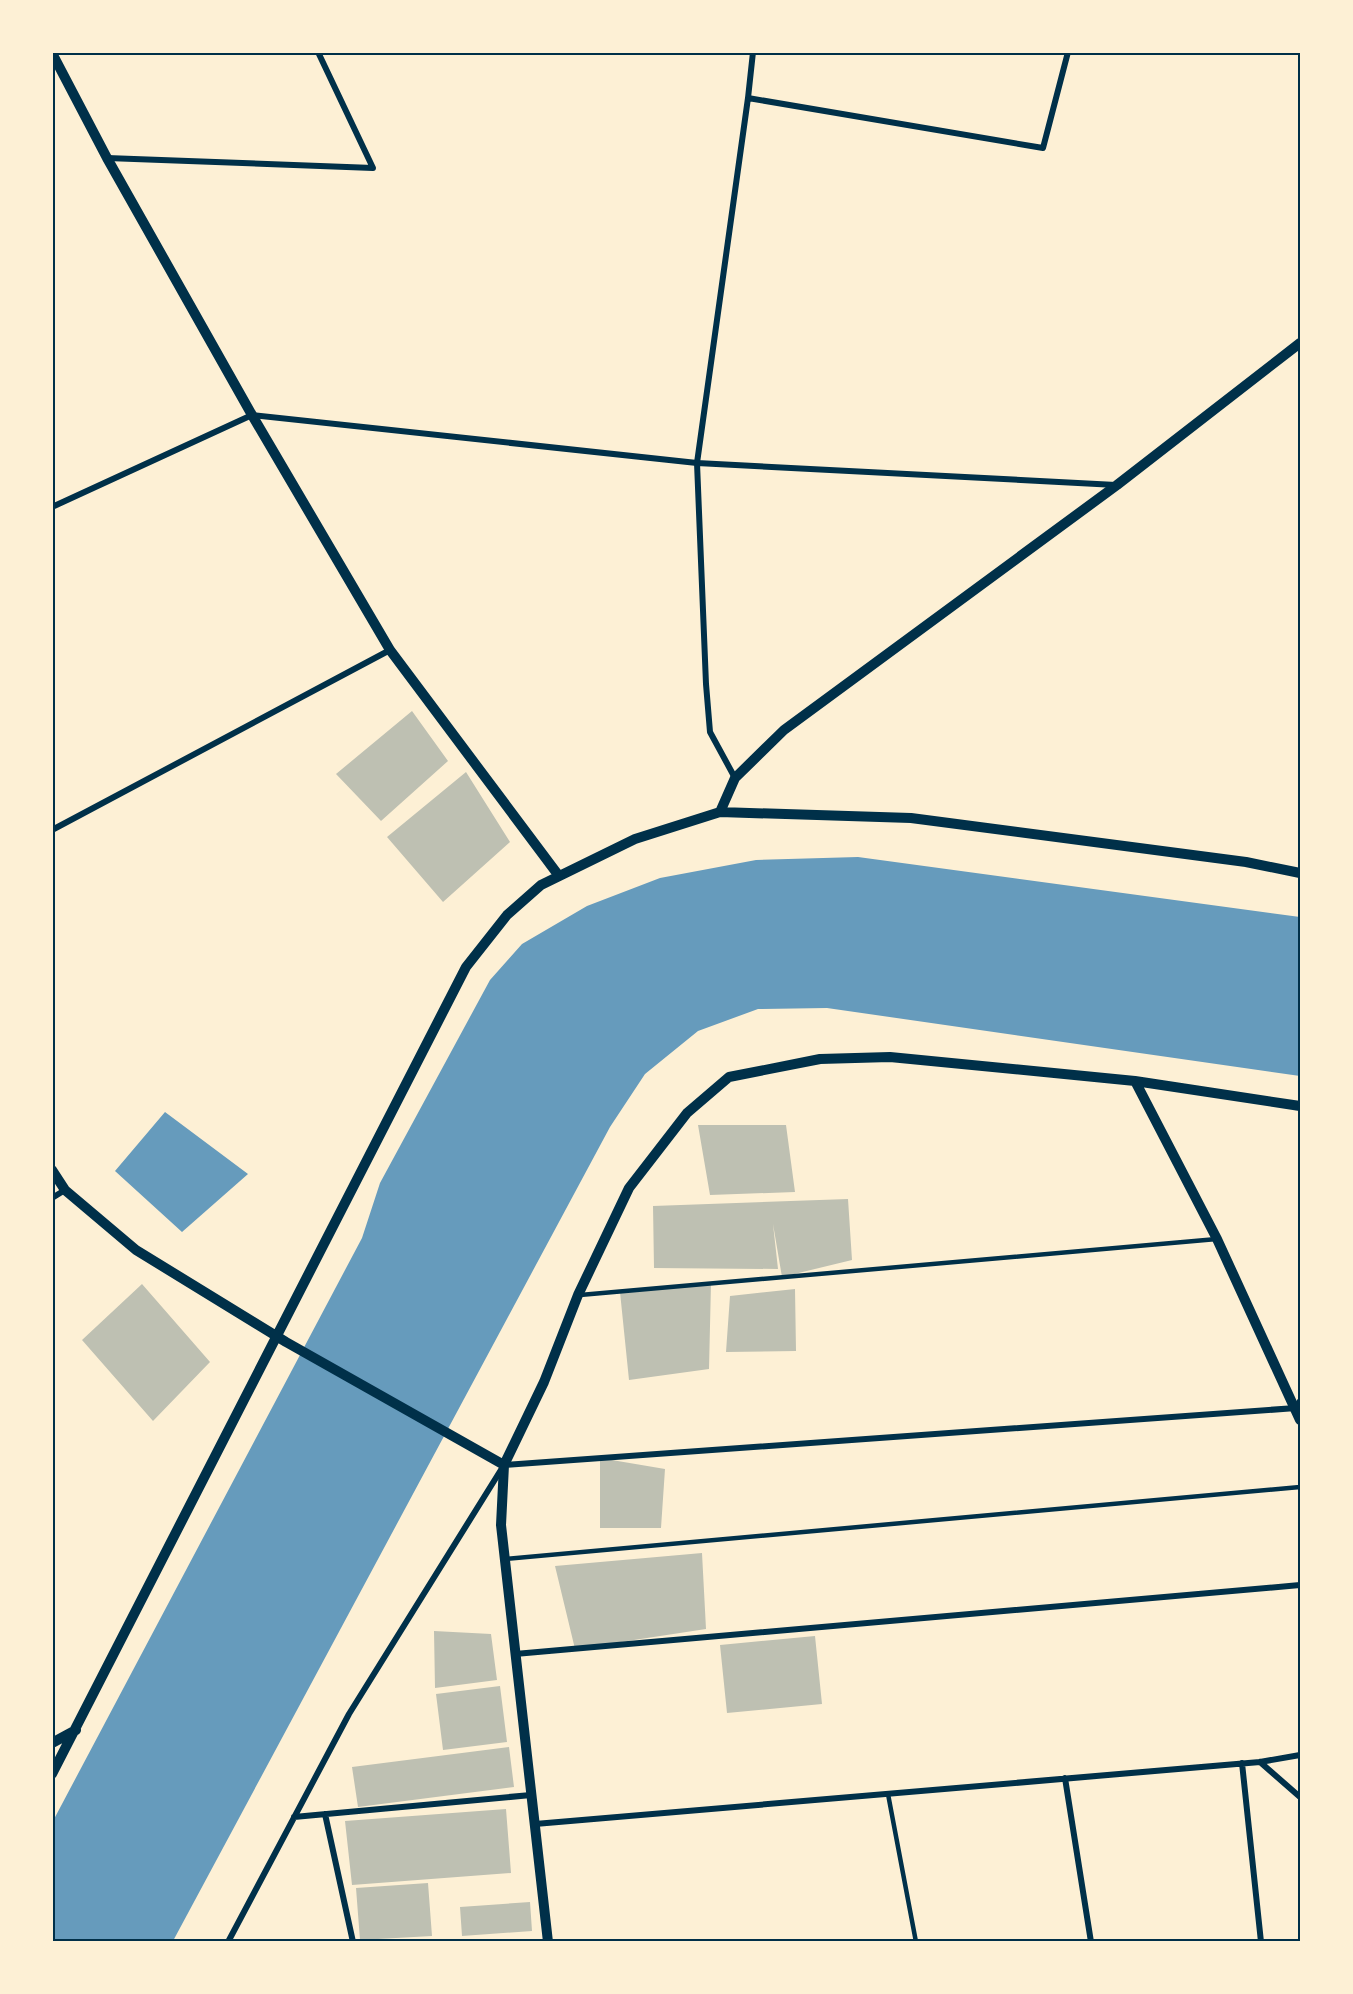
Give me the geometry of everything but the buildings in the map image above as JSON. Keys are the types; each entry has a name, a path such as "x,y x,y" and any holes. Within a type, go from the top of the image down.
{"street":[{"path":"107,158 373,168 318,52"},
{"path":"735,778 710,732 697,463 753,52"},
{"path":"748,98 1043,148 1068,52"},
{"path":"52,53 107,158 252,415 390,650 559,876"},
{"path":"720,812 735,778 784,730 1117,485 1300,344"},
{"path":"52,507 252,415 697,463 1117,485"},
{"path":"52,830 390,650"},
{"path":"52,1774 466,967 507,915 541,885 636,839 720,812 911,818 1246,862 1300,873"},
{"path":"228,1941 349,1714 504,1465 544,1382 578,1295 629,1188 687,1113 729,1077 820,1059 890,1057 1135,1081 1300,1106"},
{"path":"1135,1081 1217,1239 1298,1405 1300,1420"},
{"path":"52,1170 65,1190 136,1250 277,1336 504,1465 1298,1405"},
{"path":"52,1198 65,1190"},
{"path":"504,1465 501,1525 548,1941"},
{"path":"515,1654 1300,1585"},
{"path":"52,1743 76,1730"},
{"path":"535,1824 1260,1762 1300,1755"},
{"path":"1260,1762 1300,1797"},
{"path":"1242,1763 1261,1941"},
{"path":"1065,1779 1091,1941"},
{"path":"294,1817 531,1795"},
{"path":"325,1814 353,1941"}],"lane":[{"path":"578,1295 1217,1239"},
{"path":"505,1559 1300,1487"},
{"path":"888,1794 916,1941"}],"water":[{"path":"858,857 1300,917 1300,1076 827,1008 758,1009 698,1031 645,1074 610,1127 173,1941 53,1942 53,1821 362,1238 380,1183 490,980 522,944 587,906 660,878 756,860"},
{"path":"165,1112 248,1174 182,1232 115,1171"}]}
